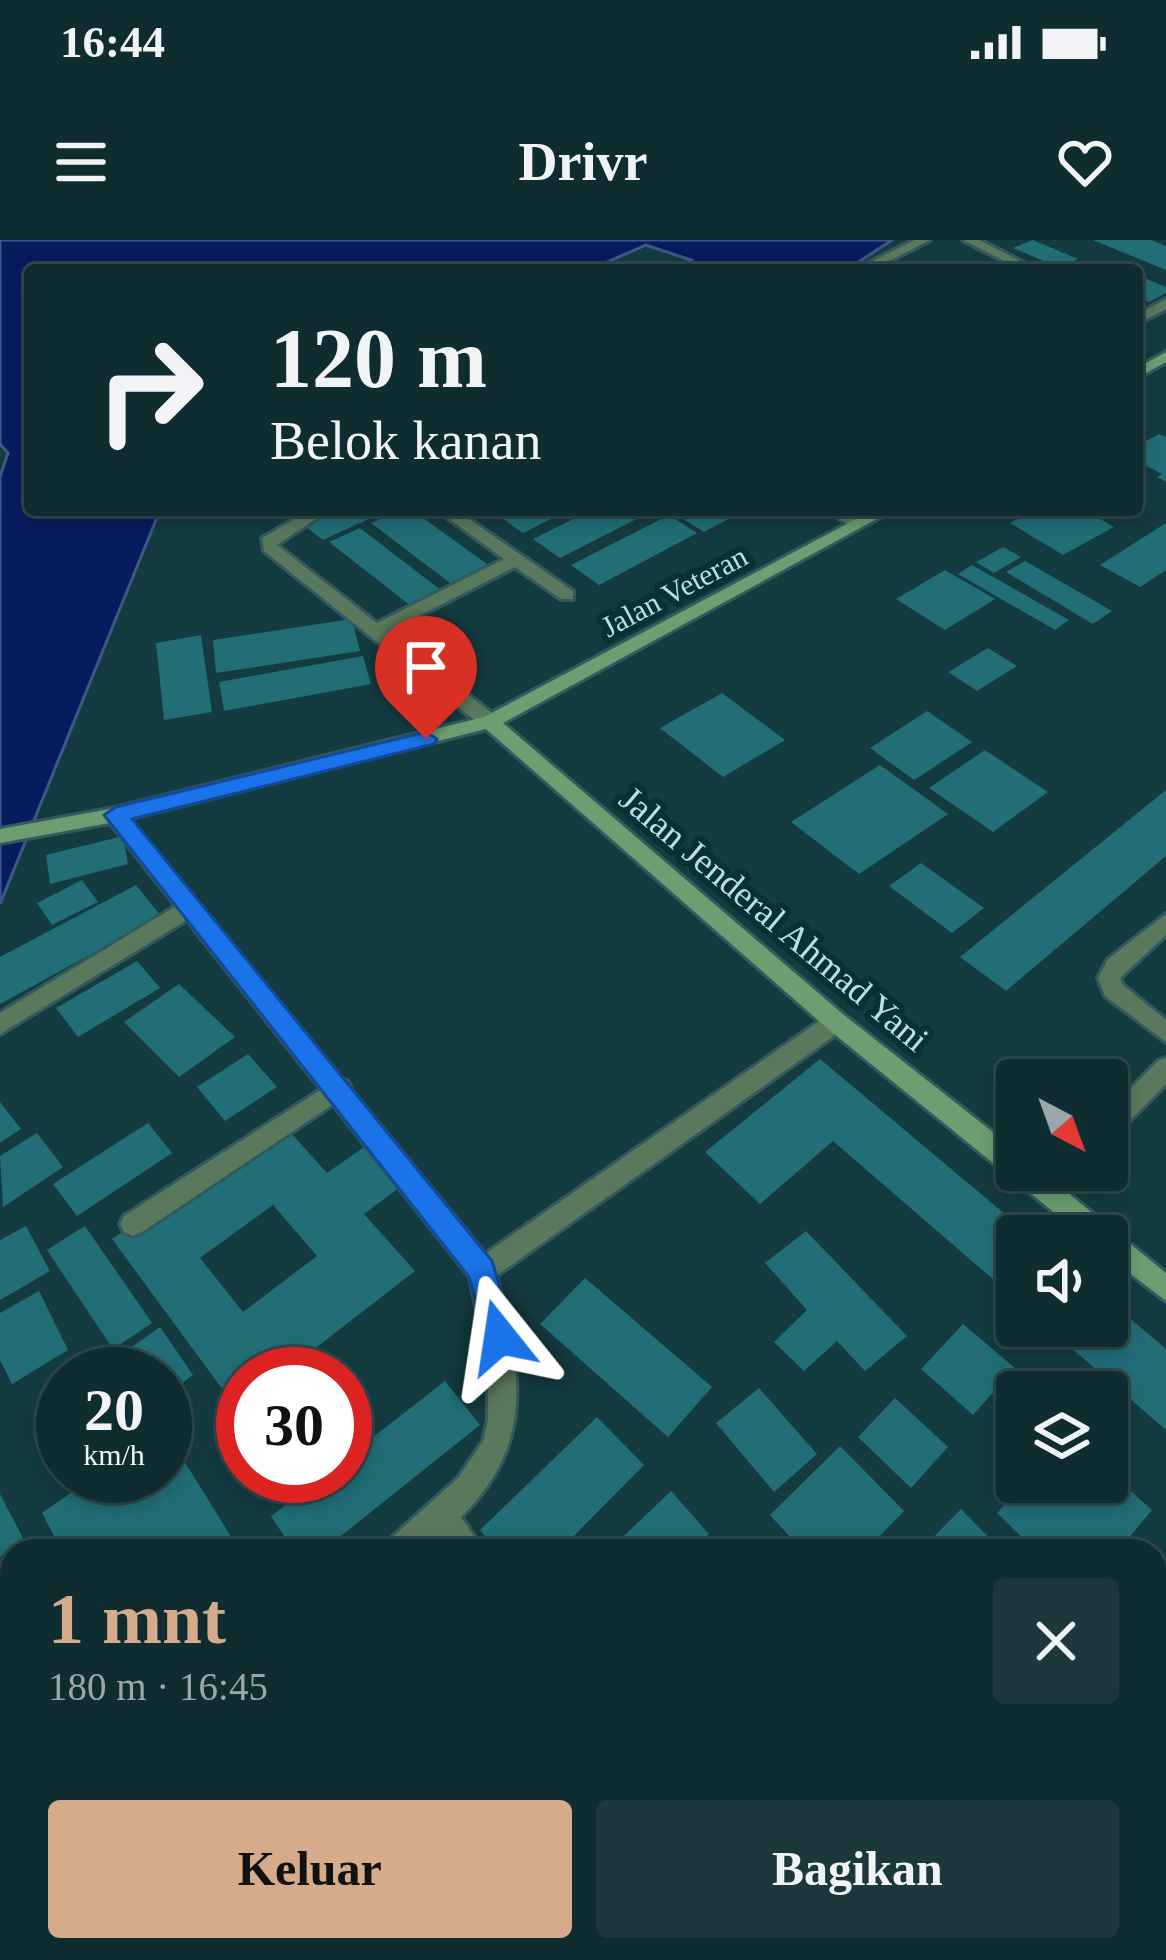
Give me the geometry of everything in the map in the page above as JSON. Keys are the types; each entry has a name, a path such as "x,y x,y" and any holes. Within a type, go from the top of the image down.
{"main road":[{"name":"Jalan Veteran","path":"0,836 116,815 490,722 873,516"},
{"name":"Jalan Jenderal Ahmad Yani","path":"490,722 836,1022 996,1149"},
{"name":"Jalan Jenderal Ahmad Yani","path":"1065,1191 1086,1215"},
{"name":"Jalan Jenderal Ahmad Yani","path":"1128,1257 1166,1289"}],"street":[{"path":"874,264 924,240"},
{"path":"969,240 1019,264"},
{"path":"1143,322 1166,303"},
{"path":"309,516 277,532 268,542 270,547 490,722"},
{"path":"453,516 568,595"},
{"path":"845,516 857,524"},
{"path":"375,631 515,560"},
{"path":"116,815 482,1271 500,1337 502,1427 486,1466 414,1539"},
{"path":"0,1024 190,907"},
{"path":"1166,922 1116,965 1109,978 1113,990 1166,1033"},
{"path":"482,1271 836,1022"},
{"path":"1128,1106 1166,1067"},
{"path":"133,1225 339,1088"},
{"path":"441,1515 460,1539"}],"shaded area":[{"path":"0,240 892,240 856,264 684,264 691,260 646,245 603,264 24,264 24,516 158,516 0,904 0,477 8,453 0,444"}],"building":[{"path":"1033,240 1078,259 1051,264 1013,248"},
{"path":"1093,240 1151,240 1166,246 1166,270"},
{"path":"1143,277 1166,287 1166,293 1149,302 1143,300"},
{"path":"1159,434 1166,437 1166,482 1157,477 1162,474 1143,464 1143,443"},
{"path":"320,516 375,516 323,540 302,524"},
{"path":"387,516 420,516 491,567 454,586 371,523"},
{"path":"498,516 557,516 523,533"},
{"path":"579,516 642,516 560,558 533,539"},
{"path":"667,516 697,533 599,585 571,565"},
{"path":"679,516 734,516 704,532"},
{"path":"1024,516 1095,516 1114,527 1063,555 1010,523"},
{"path":"1166,523 1166,570 1140,587 1100,565"},
{"path":"360,528 442,591 411,606 329,542"},
{"path":"1003,547 1021,557 994,573 976,562"},
{"path":"1025,561 1112,611 1093,624 1006,572"},
{"path":"972,565 1069,620 1055,630 958,574"},
{"path":"945,570 995,599 945,630 896,599"},
{"path":"352,619 360,651 216,673 213,640"},
{"path":"201,635 212,712 164,720 156,643"},
{"path":"988,648 1017,666 977,691 948,672"},
{"path":"363,656 371,684 224,711 219,682"},
{"path":"722,693 785,740 723,777 660,728"},
{"path":"927,711 972,742 914,780 870,748"},
{"path":"985,750 1048,792 993,832 929,788"},
{"path":"880,765 948,814 859,874 791,822"},
{"path":"1166,790 1166,856 1006,991 960,957"},
{"path":"123,836 128,864 50,884 46,855"},
{"path":"921,863 984,908 952,933 889,886"},
{"path":"82,880 98,902 52,925 37,903"},
{"path":"136,885 161,916 0,1004 0,957"},
{"path":"137,961 160,988 78,1037 56,1008"},
{"path":"179,984 235,1037 179,1077 124,1022"},
{"path":"248,1054 277,1087 225,1121 197,1087"},
{"path":"820,1059 1006,1215 996,1215 996,1282 833,1141 760,1204 705,1152"},
{"path":"0,1102 21,1129 0,1143"},
{"path":"148,1123 172,1153 77,1216 53,1184"},
{"path":"282,1123 327,1173 367,1145 404,1184 364,1214 415,1271 317,1347 216,1347 216,1380 112,1239","holes":["273,1205 317,1256 243,1312 200,1258"]},
{"path":"37,1133 63,1167 3,1207 0,1156"},
{"path":"26,1226 50,1271 0,1300 0,1240"},
{"path":"85,1226 152,1323 112,1347 47,1250"},
{"path":"806,1231 907,1336 865,1371 837,1341 804,1371 774,1342 807,1310 765,1263"},
{"path":"585,1278 712,1387 668,1437 540,1324"},
{"path":"39,1291 67,1347 36,1347 36,1369 12,1384 0,1360 0,1313"},
{"path":"1128,1317 1166,1349 1166,1430 1128,1397 1128,1371 1098,1371 1070,1347 1128,1347"},
{"path":"963,1324 1015,1368 996,1371 996,1389 973,1415 921,1369"},
{"path":"160,1327 174,1347 132,1347"},
{"path":"445,1381 480,1425 337,1539 286,1539 271,1516 288,1503 372,1503 372,1438"},
{"path":"759,1388 817,1454 774,1492 716,1423"},
{"path":"895,1398 948,1447 911,1488 858,1437"},
{"path":"597,1417 644,1465 571,1539 488,1539 480,1530"},
{"path":"840,1446 904,1511 877,1539 792,1539 770,1515"},
{"path":"192,1474 233,1539 56,1539 42,1513 56,1503 192,1503"},
{"path":"1128,1489 1152,1510 1128,1539 1024,1539 997,1513 1006,1503 1128,1503"},
{"path":"671,1491 709,1534 704,1539 621,1539"},
{"path":"0,1494 23,1539 0,1539"},
{"path":"961,1509 990,1539 932,1539"}],"route":[{"path":"426,739 116,815 482,1271 500,1337"}]}
